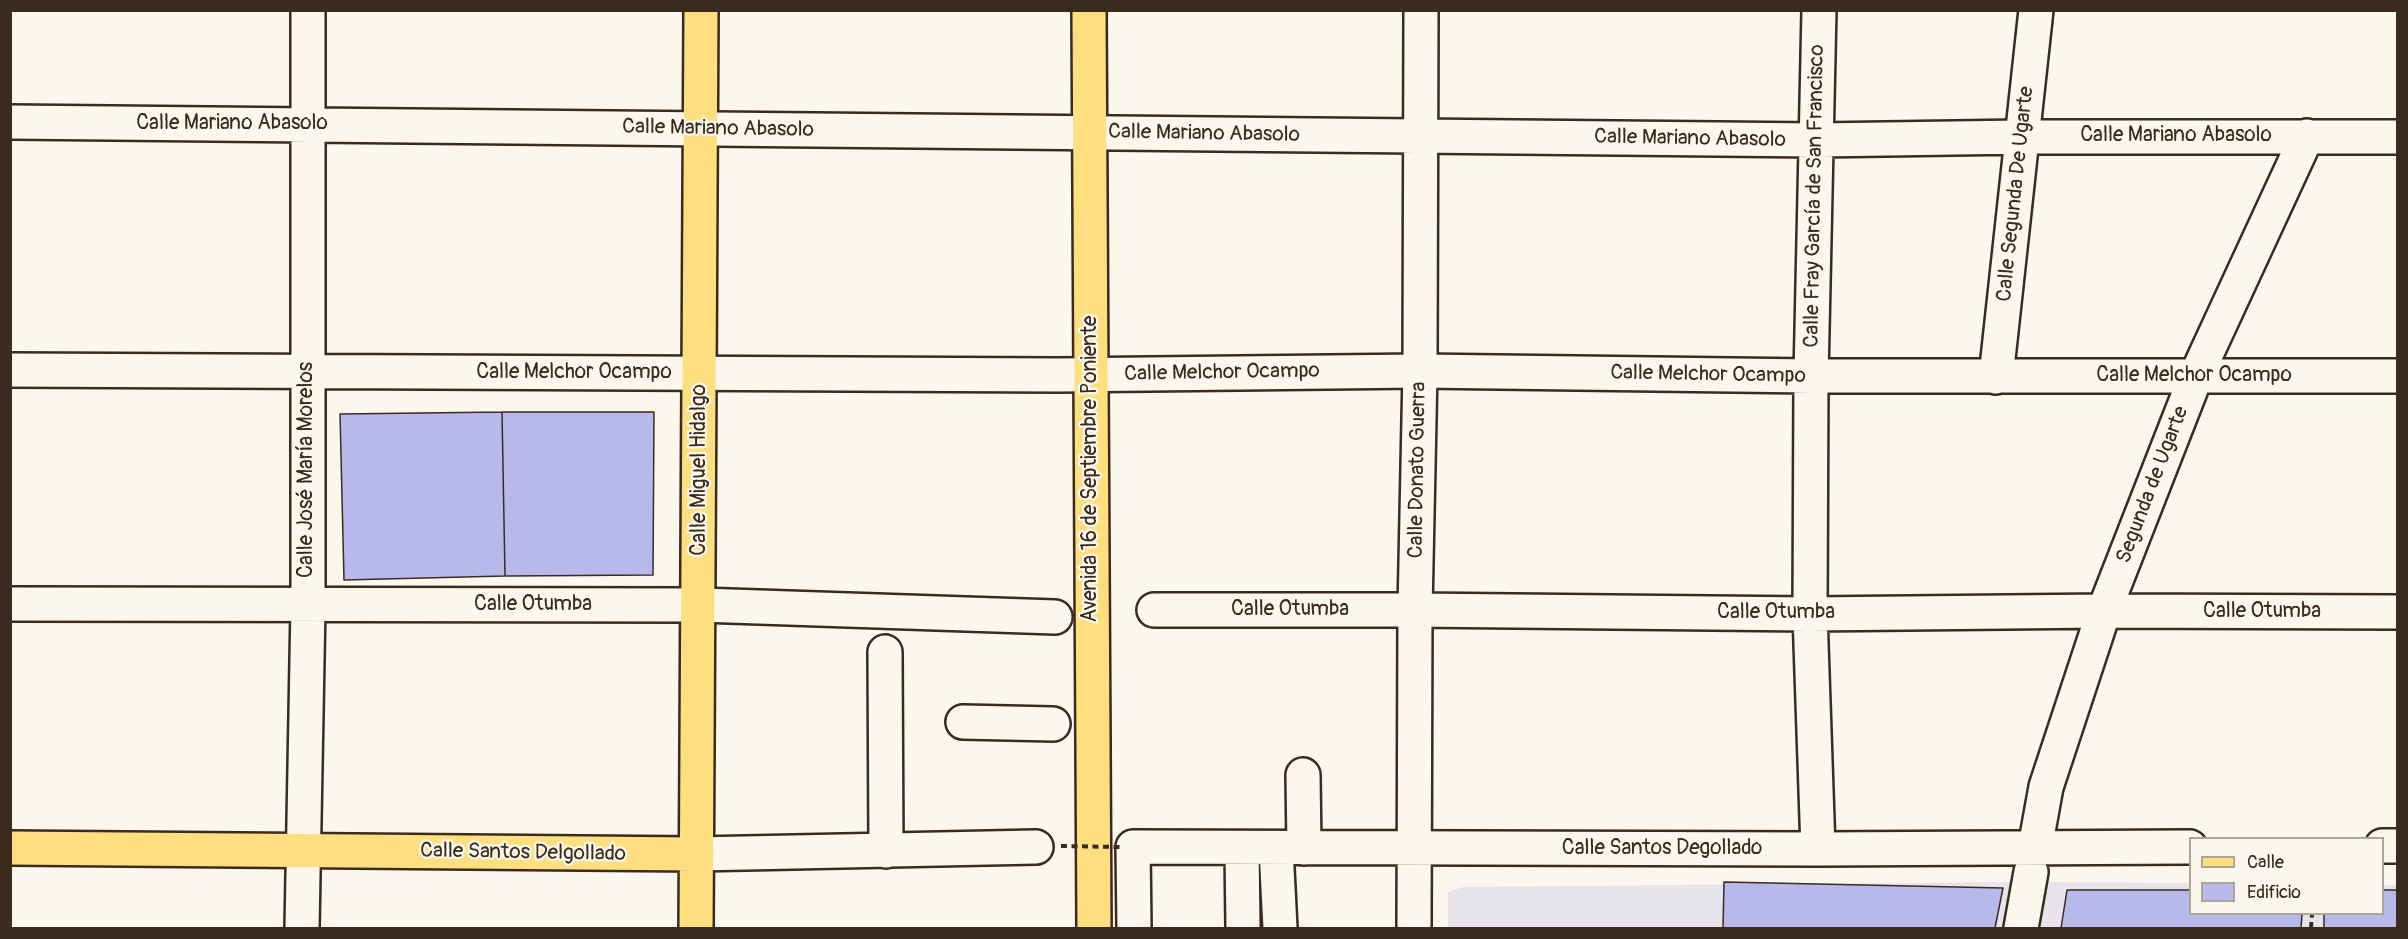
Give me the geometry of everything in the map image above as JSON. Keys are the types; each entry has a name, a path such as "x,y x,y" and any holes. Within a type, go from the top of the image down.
{"main road":[{"name":"Calle Miguel Hidalgo","path":"696,928 700,605 701,10"},
{"name":"Avenida 16 de Septiembre Poniente","path":"1089,10 1094,928"},
{"name":"Calle Santos Delgollado","path":"10,848 697,854"}],"street":[{"name":"Calle José María Morelos","path":"302,928 308,606 308,10"},
{"name":"Calle Donato Guerra","path":"1414,928 1421,10"},
{"name":"Calle Fray García de San Francisco","path":"1818,849 1810,614 1811,376 1818,140 1819,10"},
{"name":"Calle Segunda De Ugarte","path":"1996,377 2036,10"},
{"name":"Calle Mariano Abasolo","path":"10,122 1818,140 2397,136"},
{"name":"Segunda de Ugarte","path":"2021,928 2046,788 2104,611 2196,376 2307,136"},
{"name":"Calle Melchor Ocampo","path":"10,370 1090,374 1420,371 1996,377 2397,376"},
{"name":"Calle Otumba","path":"10,604 700,605 1055,617"},
{"name":"Calle Otumba","path":"1154,610 1810,614 2104,611 2397,612"},
{"path":"885,652 886,851"},
{"path":"963,722 1053,724"},
{"path":"1280,928 1290,848 1303,775"},
{"name":"Calle Santos Delgollado","path":"697,854 1049,847"},
{"name":"Calle Santos Degollado","path":"1126,847 1818,849 2033,860 2189,847"},
{"path":"1126,847 1134,928"},
{"path":"1242,848 1243,928"}],"path":[{"path":"1049,847 1126,847"}],"shaded area":[{"path":"2011,882 2189,883 2189,915 2384,915 2384,885 2397,885 2398,928 1448,928 1448,892 1463,887"}],"building":[{"path":"502,412 654,412 653,575 505,576"},
{"path":"502,412 505,576 344,580 340,414"},
{"path":"1724,882 2003,888 1995,928 1723,928"},
{"path":"2067,890 2189,890 2189,915 2302,915 2301,928 2061,928"},
{"path":"2384,890 2398,890 2398,928 2324,928 2324,915 2384,915"}]}
